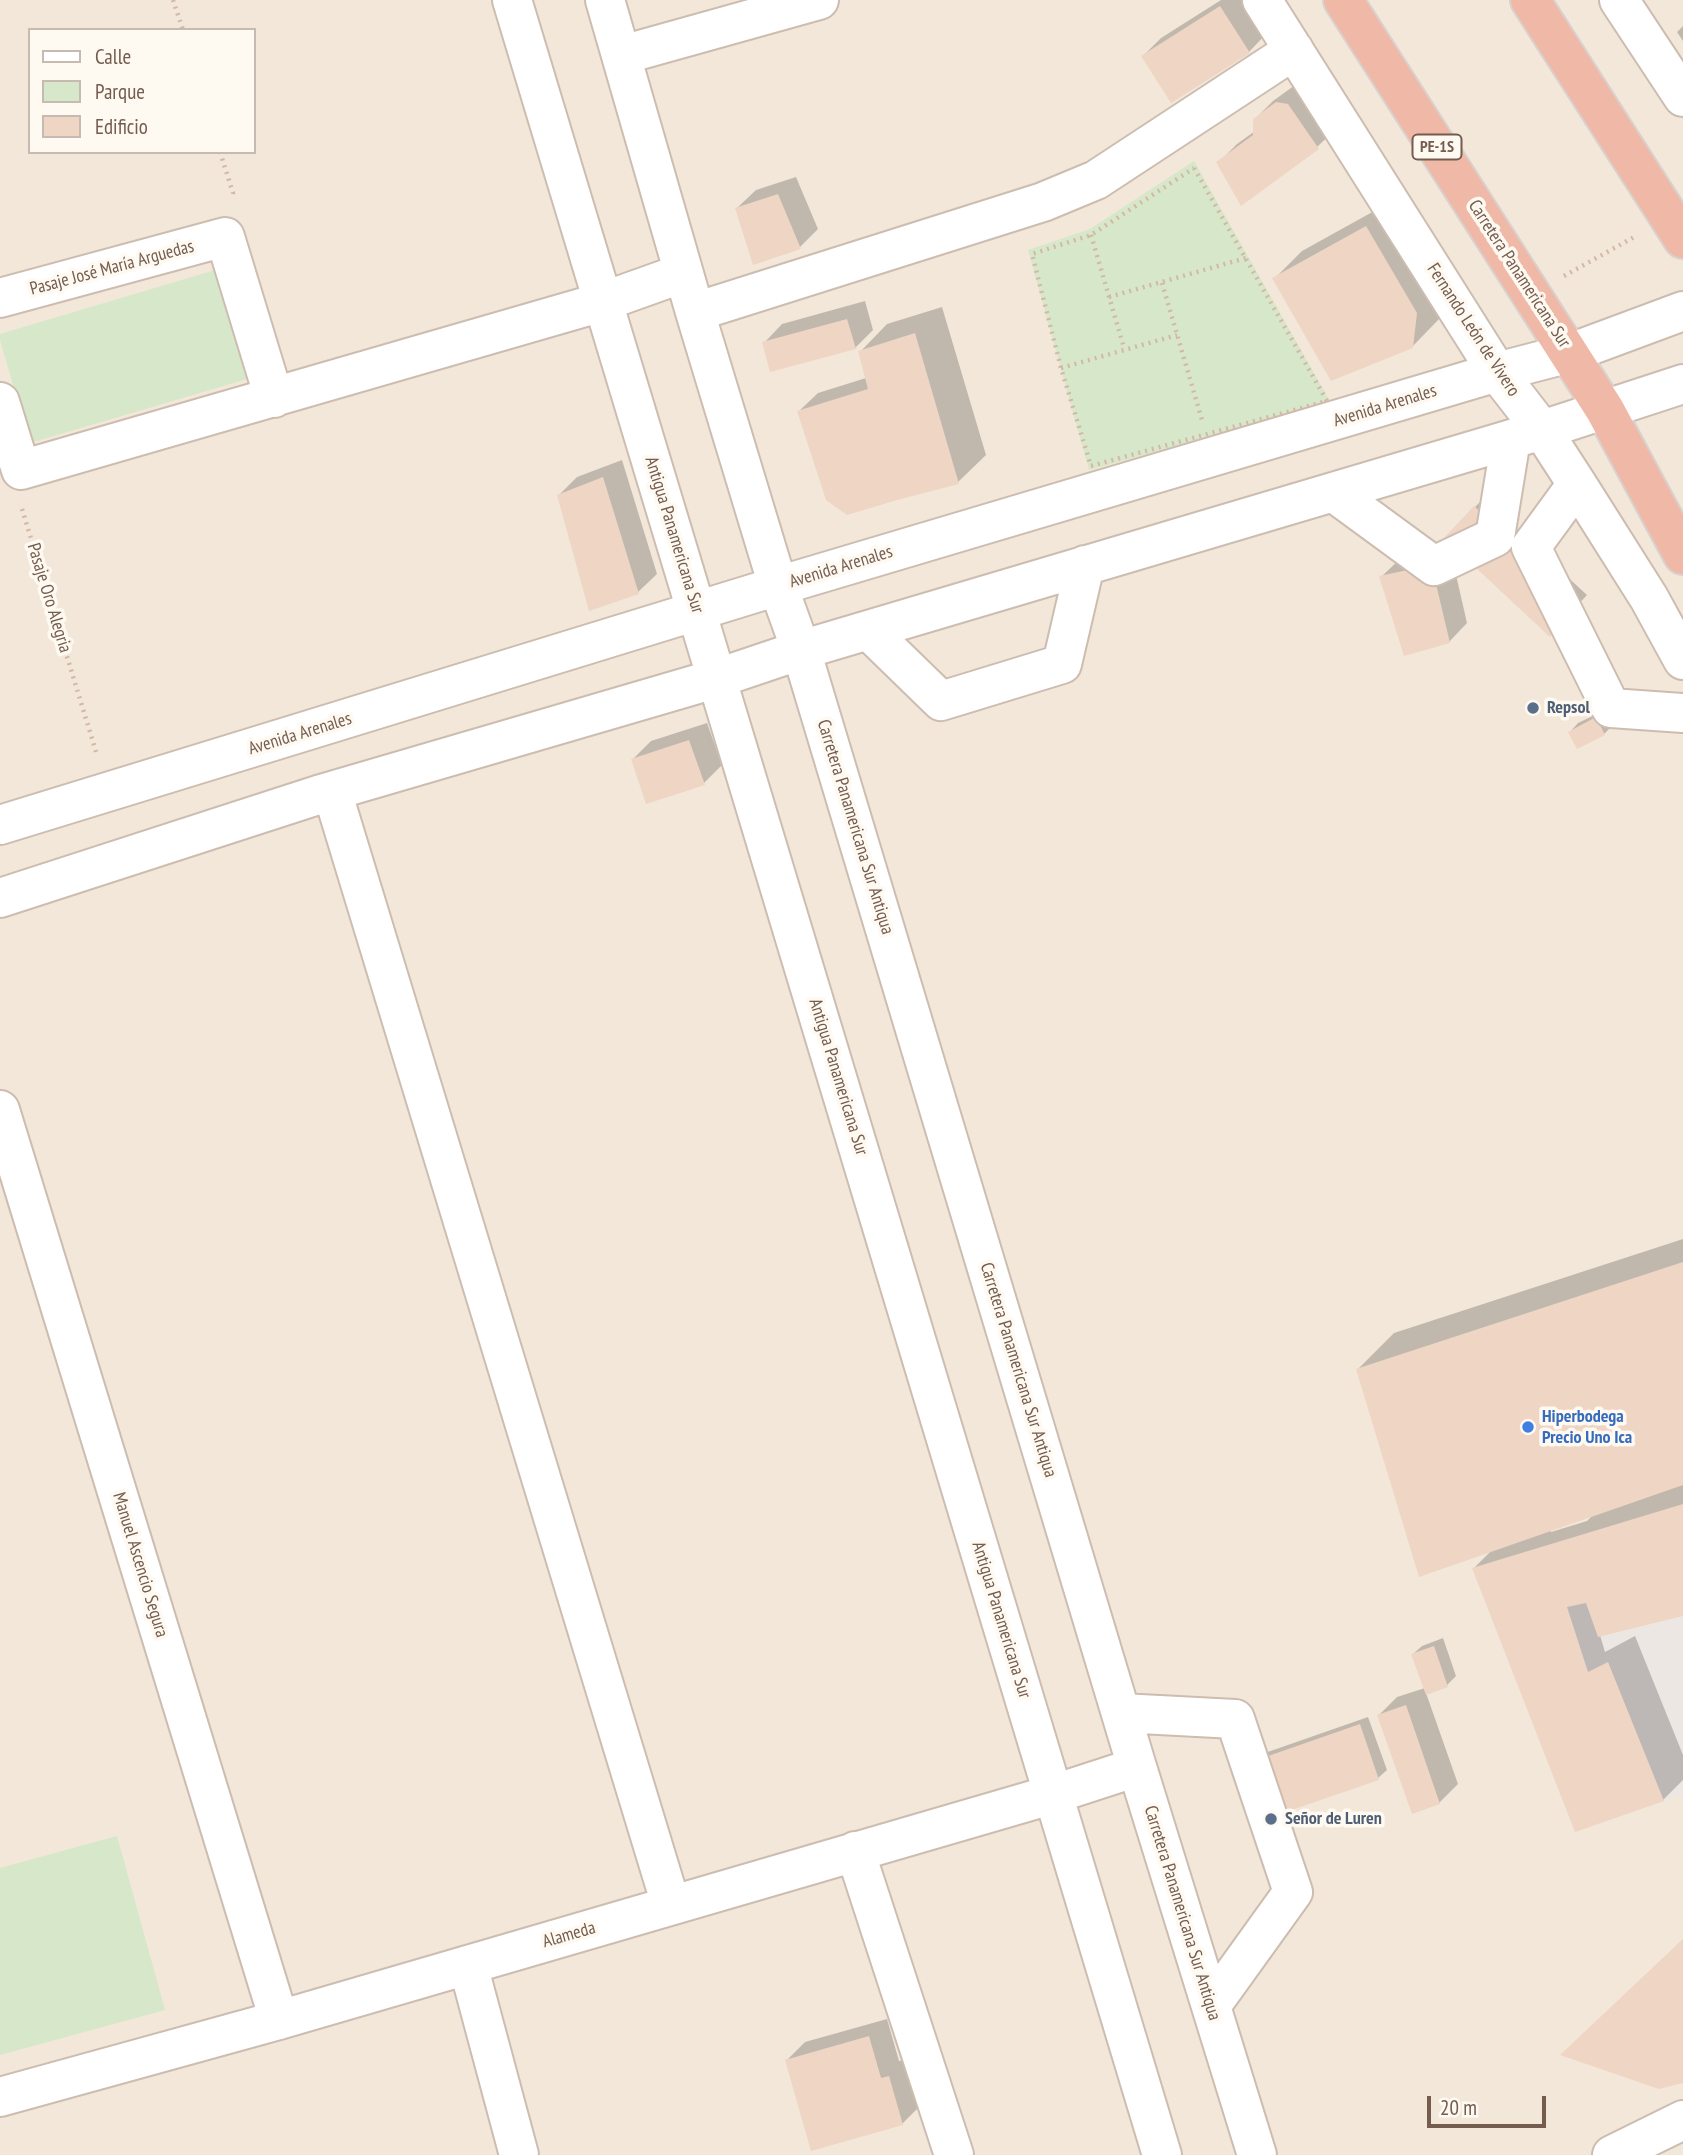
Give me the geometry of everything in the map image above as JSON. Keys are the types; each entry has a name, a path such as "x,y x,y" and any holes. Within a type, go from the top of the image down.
{"highway":[{"name":"Carretera Panamericana Sur","path":"1343,0 1605,410 1683,555"},
{"path":"1530,0 1676,229"}],"street":[{"name":"Antigua Panamericana Sur","path":"512,0 1162,2155"},
{"name":"Carretera Panamericana Sur Antiqua","path":"605,0 683,273 778,586 801,650 1137,1767 1257,2155"},
{"path":"622,55 819,0"},
{"name":"Fernando León de Vivero","path":"1262,0 1497,372 1526,435 1577,484 1649,598 1683,660"},
{"path":"1619,0 1682,95"},
{"path":"695,312 1043,202 1096,180 1294,50"},
{"path":"225,237 274,398"},
{"name":"Pasaje José María Arguedas","path":"0,298 225,237"},
{"path":"0,402 21,470 602,302 683,273"},
{"name":"Avenida Arenales","path":"0,825 778,586 1497,372 1570,353 1683,311"},
{"path":"0,898 332,791 1526,435 1683,384"},
{"path":"1526,435 1513,542 1611,708 1683,713"},
{"path":"1333,492 1434,566 1513,542 1577,484"},
{"path":"868,630 941,701 1062,664 1085,565"},
{"path":"332,791 671,1905"},
{"name":"Manuel Ascencio Segura","path":"0,1110 279,2020"},
{"path":"1121,1713 1235,1720 1293,1892 1211,2006"},
{"name":"Alameda","path":"0,2097 279,2020 1054,1794 1137,1767"},
{"path":"855,1851 954,2155"},
{"path":"468,1965 519,2155"},
{"path":"1612,2155 1683,2120"}],"path":[{"path":"173,0 182,28"},
{"path":"221,154 233,193 225,237"},
{"path":"1194,168 1246,258 1327,401 1091,466 1061,368 1032,254 1091,235 1194,168"},
{"path":"1532,294 1676,229"},
{"path":"1091,235 1125,349"},
{"path":"1109,297 1246,258"},
{"path":"1162,283 1206,434"},
{"path":"1061,368 1177,335"},
{"name":"Pasaje Oro Alegria","path":"21,470 18,497 108,793"}],"shaded area":[{"path":"0,0 1683,0 1683,2155 0,2155"},
{"path":"1683,1504 1683,1795 1575,1832 1472,1568"}],"green space":[{"path":"1194,161 1331,403 1089,470 1028,250 1090,229"},
{"path":"222,268 254,377 30,443 0,334"},
{"path":"117,1836 165,2010 0,2055 0,1868"}],"building":[{"path":"1220,6 1250,53 1171,103 1141,56"},
{"path":"1276,102 1288,104 1319,149 1241,206 1216,162 1253,135 1253,119"},
{"path":"778,194 801,249 753,265 735,208"},
{"path":"1366,226 1417,313 1413,348 1331,381 1272,278"},
{"path":"847,319 856,349 770,372 762,342"},
{"path":"915,333 959,484 847,515 826,500 797,411 868,389 858,351"},
{"path":"603,477 639,594 589,611 557,495"},
{"path":"1474,506 1580,605 1550,637 1444,538"},
{"path":"1422,567 1436,584 1450,643 1404,656 1379,576"},
{"path":"1596,717 1605,735 1577,749 1568,732"},
{"path":"689,740 705,785 646,804 631,759"},
{"name":"Hiperbodega Precio Uno Ica","path":"1683,1262 1683,1485 1419,1577 1356,1369"},
{"path":"1683,1504 1683,1616 1598,1637 1586,1603 1567,1607 1588,1672 1608,1662 1664,1801 1575,1832 1472,1568"},
{"path":"1434,1646 1448,1687 1426,1695 1411,1654"},
{"path":"1406,1705 1440,1804 1412,1814 1377,1715"},
{"path":"1360,1724 1379,1780 1271,1817 1251,1762"},
{"path":"1683,1939 1683,2083 1659,2089 1560,2055"},
{"path":"869,2036 881,2078 889,2076 903,2125 811,2151 785,2060"}],"place":[{"name":"Repsol","path":"1533,708"},
{"name":"Hiperbodega Precio Uno Ica","path":"1528,1427"},
{"name":"Señor de Luren","path":"1271,1819"}]}
